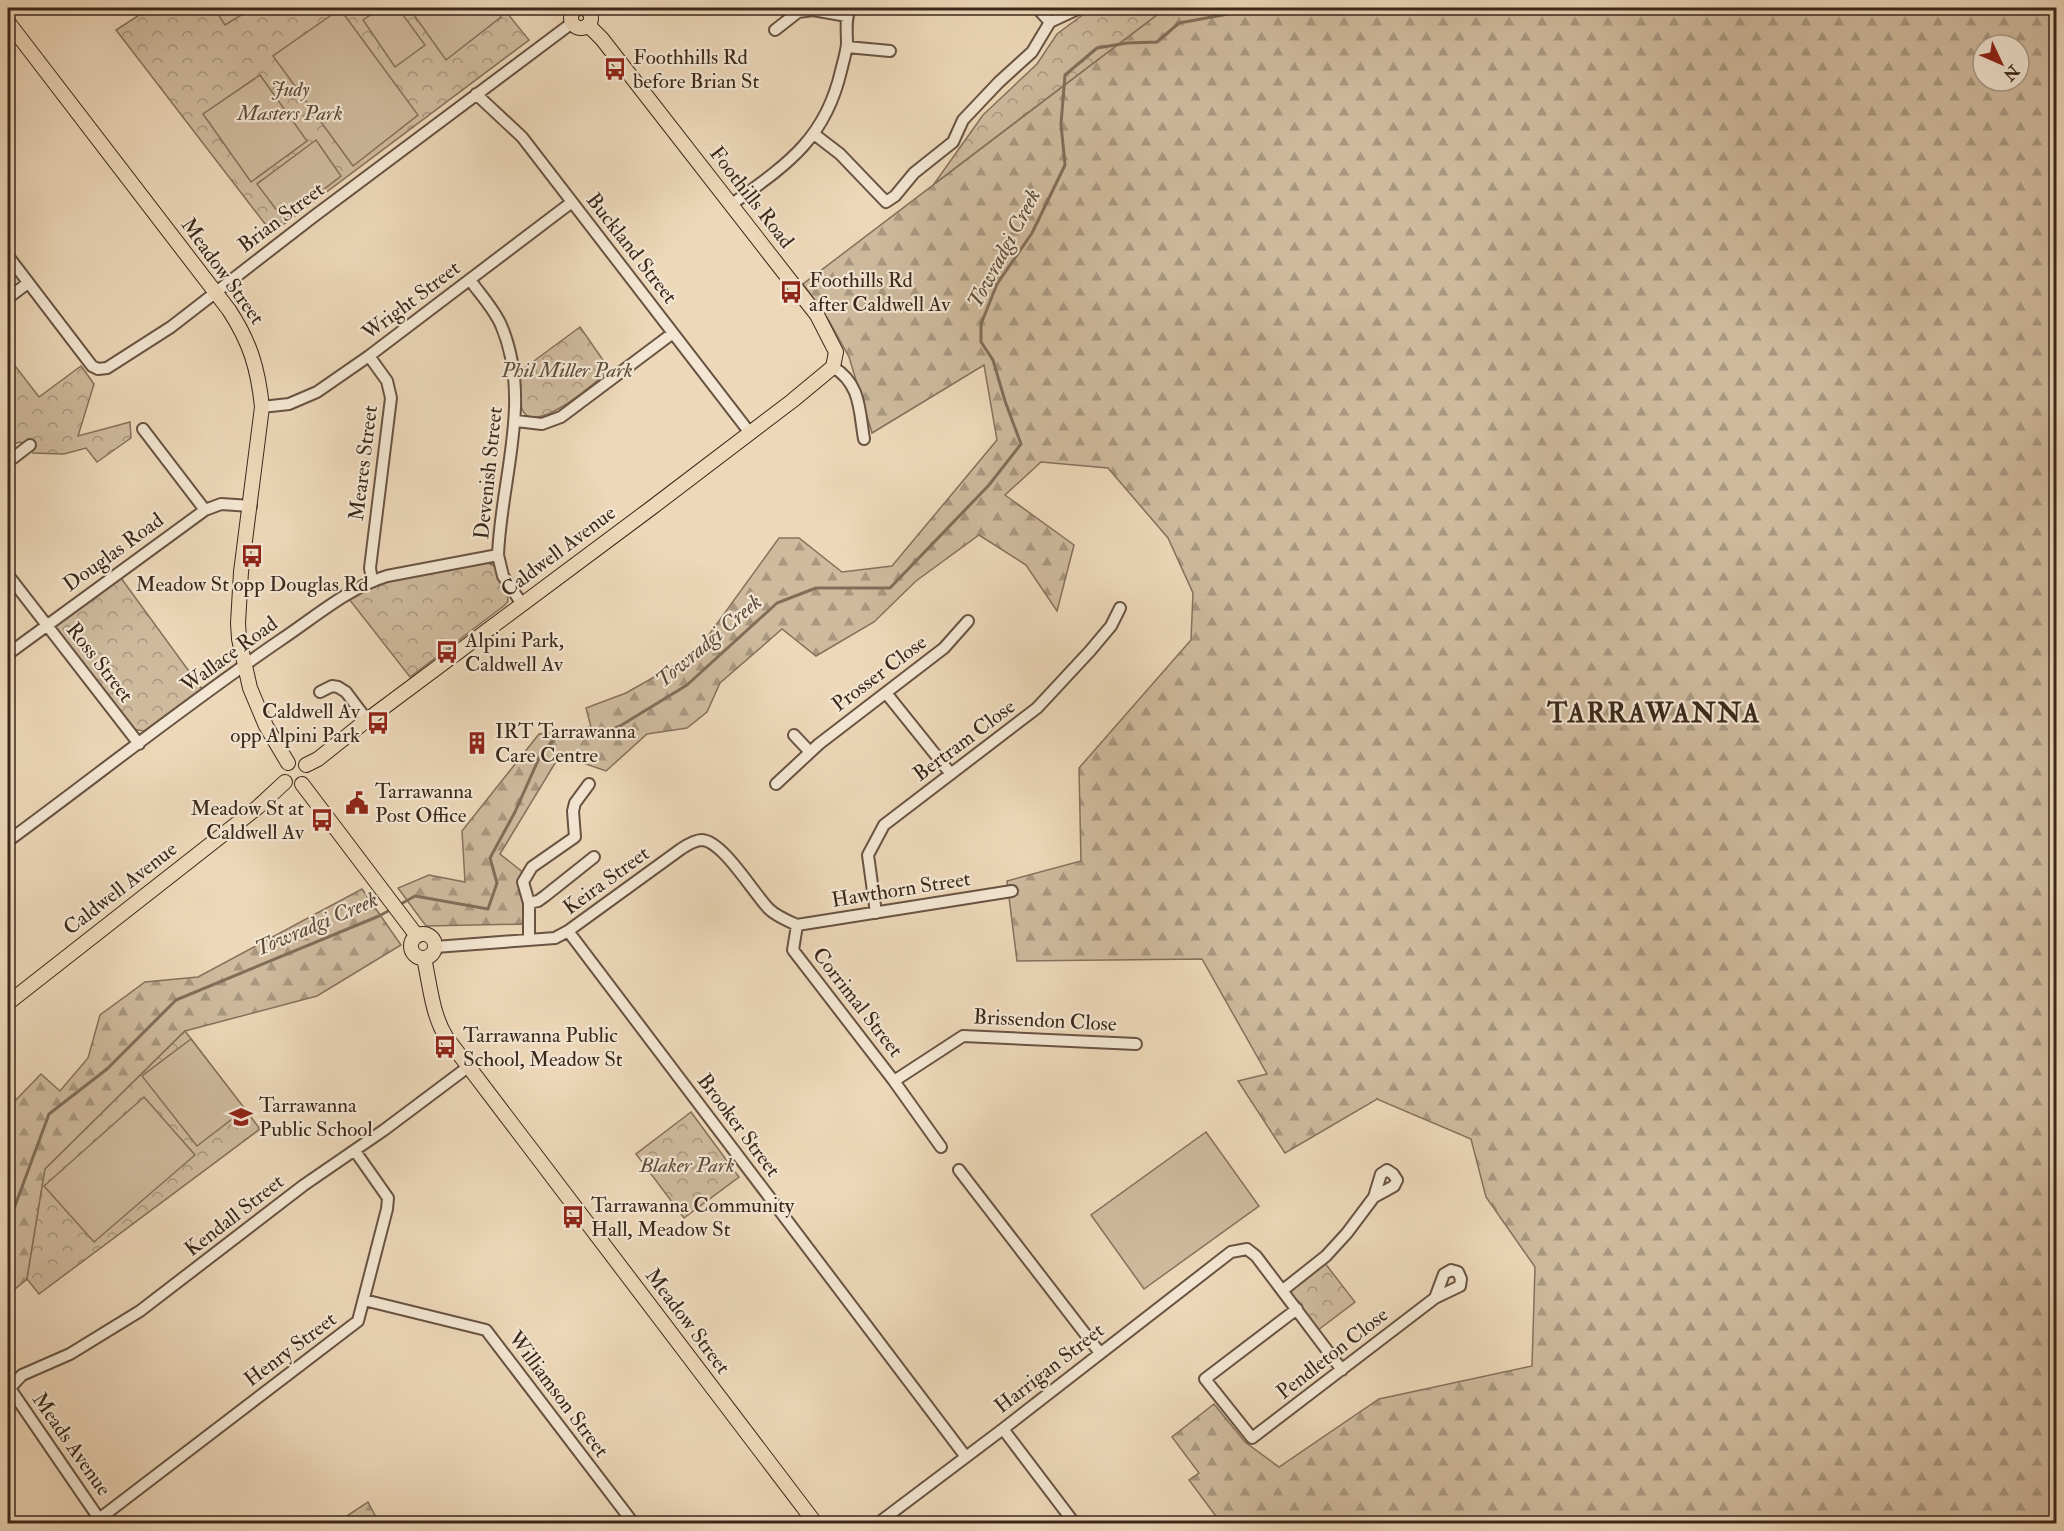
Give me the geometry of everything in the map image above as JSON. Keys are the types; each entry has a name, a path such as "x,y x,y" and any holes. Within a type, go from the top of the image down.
{"main road":[{"path":"576,8 584,8 590,13 591,21 588,25 578,28 572,23 571,16 576,8"},
{"name":"Meadow Street","path":"8,22 216,292 249,345 260,383 262,407 238,603 239,639 250,688 266,726 288,762"},
{"name":"Foothills Road","path":"588,25 609,48 817,315 836,352 834,367"},
{"name":"Caldwell Avenue","path":"306,765 318,759 834,367"},
{"path":"296,760 306,765 309,771 308,777 302,784 293,786 285,782 282,772 288,762 296,760"},
{"name":"Caldwell Avenue","path":"8,1003 258,807 285,782"},
{"path":"302,784 417,936"},
{"path":"417,936 428,936 434,941 435,946 431,955 424,958 417,956 412,950 412,942 417,936"},
{"name":"Meadow Street","path":"424,958 438,1022 446,1037 816,1524"}],"street":[{"path":"1037,8 1050,22"},
{"path":"814,134 840,154 886,202 895,196 914,173 953,142 963,120 1032,52 1050,22 1080,8"},
{"path":"732,204 776,172 805,145 825,117 836,94 847,47 849,12 813,10 798,12 775,30"},
{"name":"Brian Street","path":"8,256 92,366 98,369 107,368 154,340 572,23"},
{"path":"847,47 890,51"},
{"name":"Buckland Street","path":"476,94 522,136 750,433"},
{"name":"Wright Street","path":"262,407 289,404 317,392 369,356 572,202"},
{"name":"Devenish Street","path":"470,280 501,324 515,373 516,421 498,555 503,576 522,604"},
{"path":"8,298 28,283"},
{"path":"516,421 542,424 561,417 673,333"},
{"name":"Meares Street","path":"369,356 387,381 391,398 370,568 372,581"},
{"path":"834,367 845,374 852,383 864,439"},
{"path":"143,429 205,510"},
{"path":"8,462 30,445"},
{"name":"Douglas Road","path":"8,654 205,510 221,504 250,506"},
{"name":"Wallace Road","path":"8,841 244,665 350,593 387,576 498,555"},
{"name":"Ross Street","path":"8,575 140,744"},
{"name":"Bertram Close","path":"876,913 868,855 884,825 1037,708 1111,626 1120,608"},
{"name":"Prosser Close","path":"776,784 810,752 944,648 968,621"},
{"path":"320,692 332,686 342,689 367,720"},
{"path":"886,693 951,774"},
{"path":"794,735 810,752"},
{"name":"Keira Street","path":"529,940 529,903 523,882 532,867 575,837 573,811 575,803 589,784"},
{"name":"Keira Street","path":"435,946 555,938 568,932 681,849 702,840 720,849 770,911 797,925"},
{"name":"Keira Street","path":"529,903 545,897 594,857"},
{"name":"Hawthorn Street","path":"797,925 1012,891"},
{"name":"Corrimal Street","path":"797,925 793,950 894,1081 941,1147"},
{"name":"Brooker Street","path":"568,932 966,1457"},
{"name":"Brissendon Close","path":"894,1081 963,1036 1136,1044"},
{"name":"Kendall Street","path":"10,1386 22,1375 70,1354 140,1311 304,1185 355,1151 468,1067"},
{"name":"Henry Street","path":"101,1521 358,1321 388,1198 355,1151"},
{"path":"959,1170 1100,1353"},
{"path":"1342,1370 1283,1290 1326,1256 1374,1197"},
{"name":"Harrigan Street","path":"877,1524 1231,1252 1247,1249 1256,1256 1283,1290"},
{"name":"Pendleton Close","path":"1297,1309 1205,1379 1252,1438 1435,1298"},
{"name":"Williamson Street","path":"363,1300 486,1330 634,1524"},
{"name":"Meads Avenue","path":"10,1386 101,1521"},
{"path":"1003,1429 1075,1524"}],"green space":[{"name":"Judy Masters Park","path":"150,8 503,8 529,40 272,233 116,30"},
{"path":"214,8 253,8 225,25"},
{"path":"381,8 398,8 425,45 395,67 363,20"},
{"path":"409,8 494,8 501,17 446,60"},
{"path":"1092,8 1166,8 934,184 983,115 1037,64 1057,34"},
{"path":"1166,8 2056,8 2056,1523 1221,1523 1189,1480 1199,1473 1172,1437 1214,1404 1245,1442 1279,1467 1379,1399 1532,1366 1535,1267 1486,1197 1471,1139 1377,1099 1285,1153 1238,1081 1267,1074 1202,959 1017,961 1007,881 1081,861 1079,768 1191,640 1193,593 1168,538 1108,468 1041,462 1005,495 1074,545 1057,611 1026,565 979,535 916,581 874,622 816,656 782,629 720,683 707,712 687,728 647,734 606,771 560,755 500,854 525,874 528,924 426,926 398,888 429,875 465,882 462,831 539,734 591,727 586,708 626,693 695,654 779,538 799,538 842,572 892,566 997,440 984,365 872,433 849,357 829,321 803,284"},
{"path":"340,9 418,115 353,166 273,56"},
{"path":"260,75 307,141 251,182 203,114"},
{"path":"316,140 341,176 284,220 257,184"},
{"name":"Phil Miller Park","path":"580,327 610,370 580,395 552,412 539,417 528,416 521,405 519,372"},
{"path":"81,366 94,384 78,436 130,422 131,438 97,462 86,448 64,454 33,453 30,445 21,442 8,449 8,374 16,367 39,397"},
{"path":"484,561 494,566 507,592 508,601 410,677 349,599 398,579"},
{"path":"121,578 202,689 144,731 132,729 54,626"},
{"path":"362,889 401,945 317,996 185,1031 45,1169 27,1279 8,1295 8,1108 41,1074 60,1091 88,1058 100,1015 145,982 198,977"},
{"path":"185,1031 260,1129 39,1294 27,1279 45,1169"},
{"path":"191,1039 245,1109 197,1146 142,1076"},
{"path":"144,1097 195,1155 94,1242 44,1186"},
{"name":"Blaker Park","path":"691,1112 739,1177 684,1218 636,1154"},
{"path":"1206,1132 1259,1206 1144,1289 1091,1215"},
{"path":"1324,1262 1355,1302 1318,1330 1290,1294 1293,1287"},
{"path":"368,1502 379,1523 336,1523"}],"waterway":[{"name":"Towradgi Creek","path":"399,905 415,896 488,909 497,883 490,858 515,812 540,756 557,736 594,736 620,726 687,685 777,603 816,588 890,588 989,485 1021,444 993,360 981,342 981,324 997,284 1032,233 1065,165 1061,124 1065,75 1097,48 1127,43 1157,42 1179,23 1261,8"},
{"name":"Towradgi Creek","path":"8,1219 12,1214 49,1114 107,1069 176,1000 390,910"}],"place":[{"name":"Foothhills Rd before Brian St","path":"615,69"},
{"name":"Foothills Rd after Caldwell Av","path":"791,292"},
{"name":"Meadow St opp Douglas Rd","path":"252,556"},
{"name":"Alpini Park, Caldwell Av","path":"447,652"},
{"name":"Caldwell Av opp Alpini Park","path":"378,723"},
{"name":"IRT Tarrawanna Care Centre","path":"477,743"},
{"name":"Tarrawanna Post Office","path":"357,803"},
{"name":"Meadow St at Caldwell Av","path":"322,820"},
{"name":"Tarrawanna Public School, Meadow St","path":"445,1047"},
{"name":"Tarrawanna Public School","path":"241,1117"},
{"name":"Tarrawanna Community Hall, Meadow St","path":"573,1217"}],"district":[{"name":"TARRAWANNA","path":"1654,713"}]}
